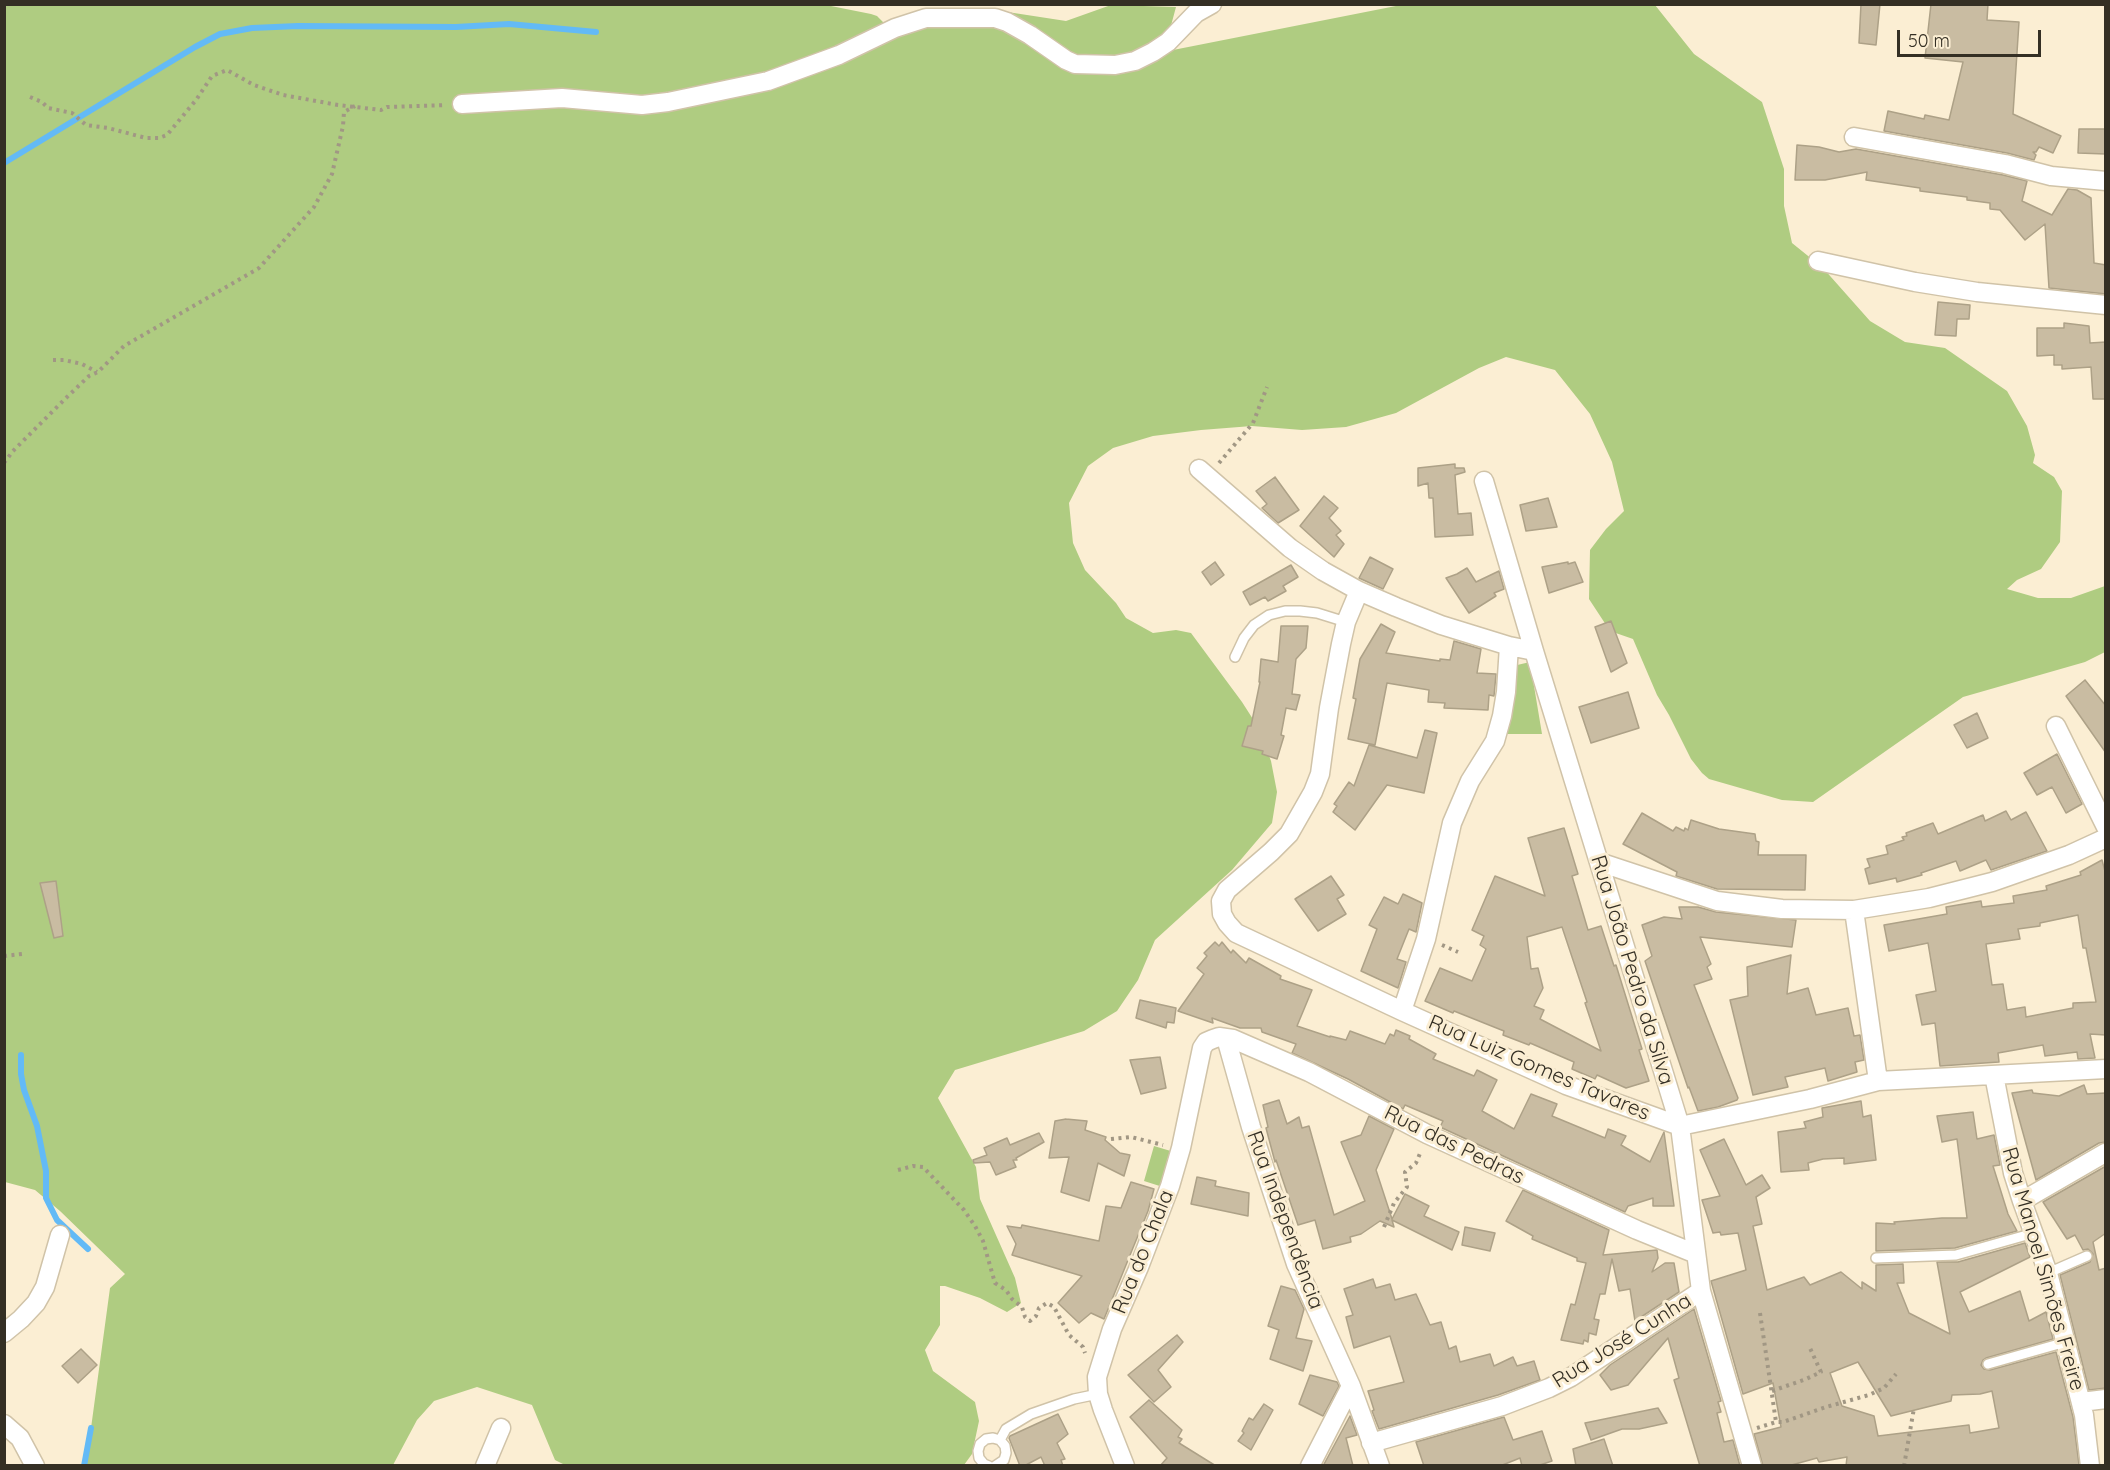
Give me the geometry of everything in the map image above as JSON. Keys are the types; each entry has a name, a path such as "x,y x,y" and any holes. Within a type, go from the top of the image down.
{"street":[{"path":"462,104 562,98 642,105 668,102 768,81 839,55 895,28 926,18 994,18 1007,22 1030,35 1075,64 1115,65 1135,61 1153,52 1168,42 1204,9"},
{"path":"1854,137 2005,164 2051,176 2106,182"},
{"path":"1818,261 1915,282 1977,292 2106,305"},
{"path":"1202,472 1290,548 1323,571 1359,591 1441,625 1509,646 1534,651"},
{"name":"Rua João Pedro da Silva","path":"1484,481 1680,1126 1701,1291 1752,1466"},
{"path":"1346,622 1359,591"},
{"name":"Rua Luiz Gomes Tavares","path":"1346,622 1329,708 1320,774 1313,792 1289,834 1227,890 1221,901 1222,914 1227,923 1236,933 1402,1011 1566,1084 1680,1126"},
{"path":"1402,1011 1426,939 1452,823 1470,781 1495,741 1506,692 1509,646"},
{"path":"2056,726 2106,827"},
{"path":"1599,862 1717,901 1782,909 1854,910 1929,898 1992,882 2069,855 2106,838"},
{"path":"1854,910 1878,1081"},
{"name":"Rua das Pedras","path":"1219,1038 1233,1039 1310,1072 1427,1134 1637,1230 1696,1254"},
{"name":"Rua do Chala","path":"1098,1386 1112,1329 1170,1186 1181,1148 1202,1048 1206,1042 1219,1038"},
{"name":"Rua Independência","path":"1219,1038 1296,1264 1351,1386 1380,1466"},
{"path":"1680,1126 1788,1104 1878,1081 2106,1069"},
{"name":"Rua Manoel Simões Freire","path":"1994,1075 2013,1173 2048,1273 2081,1402 2088,1438 2088,1465"},
{"path":"2022,1201 2105,1153"},
{"path":"4,1333 36,1303 45,1287 60,1235"},
{"name":"Rua José Cunha","path":"1371,1443 1502,1406 1549,1388 1571,1377 1701,1291"},
{"path":"1098,1386 1125,1466"},
{"path":"1310,1466 1351,1386"},
{"path":"2081,1402 2106,1399"},
{"path":"4,1424 20,1438 35,1466"},
{"path":"485,1466 501,1428"}],"lane":[{"path":"1235,657 1244,638 1254,625 1269,615 1285,611 1300,611 1317,613 1346,622"},
{"path":"1876,1258 1956,1255 2034,1233"},
{"path":"2048,1273 2087,1256"},
{"path":"1988,1364 2066,1342"},
{"path":"1000,1440 1006,1429 1031,1414 1098,1386"},
{"path":"988,1466 979,1458 978,1451 980,1444 986,1439 993,1438 1000,1440 1005,1446 1006,1453 1004,1460 995,1466"}],"path":[{"path":"30,97 42,102 48,108 72,113 86,126 108,128 146,138 159,138 167,135 196,100 212,76 227,70 254,85 283,95 339,105 381,110 387,107 462,104"},
{"path":"4,463 67,397 89,376 98,372 124,346 260,268 314,207 332,174 344,112 355,106"},
{"path":"52,360 82,364 98,372"},
{"path":"1202,472 1225,458 1253,423 1267,387"},
{"path":"4,956 22,954"},
{"path":"1384,1227 1395,1203 1407,1188 1405,1172 1416,1163 1422,1149 1422,1141 1427,1134"},
{"path":"1111,1139 1131,1137 1181,1148"},
{"path":"898,1170 913,1166 923,1167 964,1210 983,1241 995,1283 1006,1290 1022,1307 1025,1317 1030,1321 1036,1316 1039,1308 1047,1303 1054,1307 1069,1335 1083,1347 1090,1372 1098,1386"},
{"path":"1760,1313 1776,1422"},
{"path":"1772,1391 1821,1372 1809,1346"},
{"path":"1742,1433 1869,1395 1884,1388 1896,1374"},
{"path":"1904,1466 1914,1408"}],"green space":[{"path":"821,4 877,16 888,27 1001,11 1066,21 1111,5 1176,7 1169,33 1173,50 1401,5 1655,5 1694,54 1762,102 1784,169 1784,206 1792,243 1823,268 1870,321 1905,342 1945,348 2007,391 2027,426 2035,455 2033,463 2054,477 2062,491 2060,542 2041,569 2017,580 2007,589 2038,598 2071,598 2105,586 2105,652 2085,662 1963,697 1813,802 1782,800 1709,779 1702,773 1691,759 1657,695 1633,639 1610,631 1589,599 1590,550 1624,511 1612,462 1590,414 1555,370 1506,357 1479,368 1396,413 1346,427 1302,430 1252,426 1201,430 1153,436 1113,448 1088,466 1069,503 1073,543 1085,570 1116,603 1126,618 1153,633 1176,630 1191,633 1258,727 1271,761 1277,792 1272,823 1232,870 1155,940 1138,980 1117,1011 1084,1031 955,1070 938,1098 976,1167 980,1199 1015,1278 1021,1303 1007,1312 980,1298 940,1286 940,1325 925,1350 933,1371 975,1402 979,1421 972,1454 964,1465 565,1465 555,1460 532,1405 477,1387 434,1401 417,1420 393,1465 86,1465 110,1288 125,1274 35,1190 5,1182 4,5"},
{"path":"1530,662 1542,734 1506,734 1513,666"},
{"path":"1154,1146 1174,1152 1166,1188 1144,1181"}],"building":[{"path":"1861,4 1880,4 1876,45 1859,43"},
{"path":"1931,4 1988,4 1987,20 2019,22 2013,114 2061,136 2053,153 2039,147 2036,152 2033,152 2036,155 2034,160 1884,131 1888,111 1924,119 1925,115 1949,120 1963,62 1925,58"},
{"path":"2079,129 2106,129 2106,154 2078,153"},
{"path":"1797,145 1839,152 1856,149 2027,181 2022,201 2052,215 2068,189 2077,190 2091,198 2094,263 2106,265 2106,294 2049,288 2045,224 2025,240 2000,210 1990,209 1990,203 1967,200 1967,197 1920,191 1920,188 1866,180 1867,172 1825,180 1795,180"},
{"path":"1938,302 1970,305 1969,319 1957,319 1956,336 1935,335"},
{"path":"2064,323 2089,326 2090,343 2106,342 2106,399 2093,399 2091,367 2062,369 2062,365 2054,365 2054,355 2037,356 2037,328 2064,328"},
{"path":"1455,464 1455,468 1464,468 1465,472 1455,475 1458,514 1471,513 1473,535 1435,537 1433,498 1429,498 1428,483 1418,486 1418,468"},
{"path":"1275,477 1299,510 1278,523 1262,508 1267,504 1256,491"},
{"path":"1324,496 1338,508 1329,518 1341,531 1336,535 1344,544 1334,557 1300,526"},
{"path":"1548,498 1557,527 1526,531 1520,505"},
{"path":"1370,557 1393,569 1383,589 1359,578"},
{"path":"1215,562 1224,575 1211,585 1202,572"},
{"path":"1568,562 1568,564 1575,562 1583,582 1549,593 1542,567"},
{"path":"1291,565 1298,577 1283,586 1286,591 1268,601 1265,597 1250,605 1243,592"},
{"path":"1467,568 1476,582 1499,571 1504,589 1494,593 1496,596 1469,613 1446,578"},
{"path":"1611,621 1627,663 1611,672 1595,627"},
{"path":"1381,624 1395,632 1386,653 1440,661 1440,659 1450,660 1454,641 1481,649 1477,673 1496,674 1494,696 1489,695 1488,710 1444,708 1445,703 1428,702 1429,690 1387,683 1375,745 1348,739 1356,699 1353,698 1360,659"},
{"path":"1281,626 1308,626 1306,648 1296,659 1292,694 1300,695 1296,710 1286,708 1281,735 1284,736 1277,759 1262,754 1263,751 1242,746 1248,726 1251,726 1260,682 1261,659 1278,662"},
{"path":"2085,680 2106,706 2106,753 2066,696"},
{"path":"1628,692 1639,728 1591,743 1579,707"},
{"path":"1977,713 1988,738 1967,748 1954,725"},
{"path":"1425,730 1437,733 1424,793 1387,785 1355,830 1333,812 1337,806 1334,804 1349,782 1354,786 1369,745 1417,758"},
{"path":"2057,754 2082,804 2066,813 2052,787 2037,795 2024,773"},
{"path":"2006,811 2011,820 2026,812 2047,851 1991,870 1986,860 1960,871 1956,861 1897,882 1896,878 1869,884 1865,869 1870,867 1867,859 1888,854 1886,846 1904,840 1902,837 1907,836 1906,833 1933,823 1938,834 1983,815 1985,821"},
{"path":"1642,813 1673,831 1676,827 1684,831 1685,828 1688,830 1691,820 1719,829 1755,834 1756,841 1759,842 1758,855 1806,855 1805,890 1717,889 1676,876 1677,872 1623,844"},
{"path":"1564,828 1578,874 1572,876 1588,930 1601,926 1614,966 1616,965 1642,1049 1639,1050 1649,1081 1626,1088 1597,1075 1595,1079 1572,1069 1574,1062 1530,1043 1529,1045 1503,1035 1504,1031 1425,1001 1440,968 1472,981 1486,949 1480,945 1484,936 1472,930 1495,876 1545,896 1528,838","holes":["1562,927 1587,1002 1585,1003 1601,1051 1540,1019 1544,1010 1534,1006 1543,988 1538,968 1531,969 1527,937"]},
{"path":"2102,860 2106,875 2106,1035 2090,1034 2095,1058 2078,1059 2077,1052 2045,1056 2043,1045 1998,1053 1999,1062 1940,1066 1935,1023 1922,1025 1916,995 1936,991 1928,943 1889,951 1884,925 1947,914 1946,907 1981,901 1982,907 2014,903 2013,896 2047,890 2046,886 2081,875 2080,872","holes":["2078,915 2083,948 2086,948 2096,1002 2073,1003 2073,1008 2026,1017 2025,1007 2007,1010 2003,984 1992,985 1986,944 2020,939 2018,929 2040,926 2040,923"]},
{"path":"1331,876 1344,895 1337,899 1346,914 1318,931 1295,899"},
{"path":"56,881 63,936 54,938 40,883"},
{"path":"1403,894 1422,903 1416,932 1409,929 1397,959 1406,962 1398,988 1361,971 1377,929 1369,925 1384,897 1398,904"},
{"path":"1679,907 1698,907 1716,912 1796,920 1792,947 1700,937 1711,964 1707,967 1712,979 1694,985 1738,1098 1718,1107 1698,1111 1645,961 1652,956 1642,925 1664,917 1682,919"},
{"path":"1215,942 1219,946 1222,942 1231,953 1233,950 1246,963 1249,958 1281,976 1280,979 1312,990 1297,1026 1346,1040 1350,1031 1385,1044 1390,1034 1394,1036 1396,1030 1410,1036 1409,1039 1436,1054 1433,1059 1474,1076 1477,1070 1497,1080 1482,1111 1514,1129 1531,1094 1557,1104 1552,1116 1605,1138 1608,1129 1626,1136 1621,1145 1650,1162 1664,1132 1674,1206 1653,1206 1653,1198 1628,1206 1625,1212 1440,1127 1443,1121 1405,1105 1403,1109 1348,1079 1292,1053 1296,1044 1262,1032 1261,1028 1240,1028 1212,1018 1213,1023 1178,1011 1204,974 1197,968 1207,956 1204,953"},
{"path":"1791,955 1787,994 1808,988 1816,1015 1848,1008 1854,1036 1860,1035 1864,1060 1855,1062 1857,1072 1828,1081 1825,1068 1785,1077 1788,1087 1753,1095 1730,1000 1748,996 1747,967"},
{"path":"1140,1000 1176,1008 1174,1023 1167,1022 1166,1028 1136,1018"},
{"path":"1160,1057 1166,1088 1141,1094 1130,1060"},
{"path":"2084,1085 2087,1094 2106,1093 2106,1142 2099,1143 2036,1180 2012,1093 2032,1090 2033,1093 2059,1096"},
{"path":"1279,1100 1287,1124 1299,1117 1302,1128 1309,1126 1334,1215 1365,1201 1341,1142 1361,1135 1369,1116 1394,1129 1376,1170 1392,1219 1405,1194 1429,1206 1424,1216 1459,1232 1452,1250 1392,1220 1394,1227 1380,1221 1361,1234 1350,1237 1351,1242 1323,1249 1315,1220 1298,1225 1276,1160 1275,1162 1266,1128 1268,1127 1263,1105"},
{"path":"1861,1101 1863,1117 1871,1115 1876,1160 1844,1164 1844,1158 1823,1159 1808,1163 1809,1170 1781,1172 1778,1132 1806,1128 1804,1122 1823,1117 1822,1108"},
{"path":"1973,1112 1977,1139 1994,1135 2000,1165 1993,1166 2008,1214 2017,1231 1955,1248 1876,1251 1876,1223 1895,1224 1894,1222 1967,1218 1957,1139 1942,1142 1937,1116"},
{"path":"1066,1119 1087,1121 1085,1130 1106,1137 1105,1140 1120,1153 1130,1155 1124,1176 1098,1163 1089,1201 1061,1192 1069,1157 1049,1158 1055,1121"},
{"path":"1039,1133 1044,1142 1016,1158 1017,1160 1013,1160 1016,1167 996,1175 990,1162 974,1163 973,1160 987,1155 984,1148 1007,1138 1010,1145"},
{"path":"1724,1139 1746,1185 1762,1175 1770,1188 1756,1197 1762,1224 1753,1226 1767,1290 1804,1277 1810,1285 1841,1272 1862,1289 1862,1282 1876,1291 1876,1265 1903,1264 1904,1283 1897,1283 1909,1313 1950,1334 1937,1262 1958,1262 2025,1243 2030,1257 1960,1292 1969,1312 2020,1291 2029,1321 2046,1312 2053,1339 1986,1358 1981,1365 1984,1369 1990,1370 2056,1352 2073,1417 2079,1465 1846,1466 1847,1457 1819,1462 1817,1458 1788,1466 1763,1466 1754,1434 1781,1427 1773,1383 1743,1394 1711,1281 1746,1270 1738,1233 1721,1235 1720,1232 1713,1233 1702,1200 1720,1196 1700,1150","holes":["1858,1362 1891,1416 1951,1401 1952,1395 1992,1391 1999,1428 1970,1433 1969,1425 1878,1436 1874,1416 1842,1406 1830,1373"]},
{"path":"2106,1166 2106,1233 2093,1242 2099,1270 2106,1268 2106,1388 2089,1390 2060,1275 2090,1262 2093,1254 2088,1249 2083,1250 2075,1235 2067,1239 2043,1202"},
{"path":"1197,1177 1216,1181 1215,1186 1249,1193 1248,1216 1191,1204"},
{"path":"1131,1182 1154,1189 1148,1211 1104,1319 1091,1313 1079,1323 1058,1303 1082,1276 1012,1255 1016,1244 1007,1226 1021,1228 1022,1225 1099,1241 1106,1206 1121,1208"},
{"path":"1523,1190 1609,1230 1603,1255 1657,1250 1658,1258 1652,1272 1665,1263 1674,1263 1679,1292 1635,1321 1630,1289 1619,1291 1612,1259 1605,1294 1600,1294 1594,1319 1599,1320 1596,1335 1589,1333 1588,1342 1584,1340 1583,1344 1561,1340 1571,1304 1575,1305 1586,1263 1577,1261 1577,1258 1532,1239 1533,1236 1506,1221"},
{"path":"1465,1227 1495,1233 1490,1251 1462,1245"},
{"path":"1373,1279 1376,1288 1390,1284 1395,1300 1416,1294 1430,1325 1441,1322 1449,1349 1456,1346 1460,1362 1490,1354 1494,1366 1513,1357 1517,1366 1534,1361 1540,1380 1498,1395 1379,1429 1368,1391 1404,1382 1390,1336 1354,1348 1346,1317 1353,1315 1344,1289"},
{"path":"1281,1286 1295,1290 1304,1309 1296,1338 1312,1341 1303,1371 1270,1359 1279,1330 1268,1326"},
{"path":"1694,1309 1721,1401 1718,1402 1721,1412 1717,1413 1724,1442 1733,1440 1740,1466 1700,1466 1674,1380 1679,1378 1668,1338 1628,1385 1611,1390 1600,1375 1610,1365"},
{"path":"1177,1335 1183,1342 1158,1370 1171,1387 1154,1402 1128,1375"},
{"path":"81,1349 97,1365 78,1383 62,1366"},
{"path":"1310,1375 1337,1382 1339,1386 1323,1416 1299,1404"},
{"path":"1149,1400 1182,1430 1178,1437 1182,1439 1179,1443 1216,1466 1160,1466 1167,1458 1130,1417"},
{"path":"1264,1404 1273,1410 1251,1450 1238,1441 1244,1433 1242,1431 1249,1418 1253,1420"},
{"path":"1658,1408 1667,1423 1639,1429 1622,1429 1591,1440 1585,1423"},
{"path":"1058,1414 1068,1434 1057,1443 1065,1459 1061,1460 1063,1466 1045,1466 1041,1457 1020,1466 1010,1436"},
{"path":"1350,1416 1357,1435 1346,1438 1353,1466 1323,1466"},
{"path":"1504,1417 1513,1440 1542,1431 1552,1461 1537,1466 1522,1466 1520,1458 1500,1466 1424,1466 1416,1442"},
{"path":"1604,1439 1613,1466 1576,1466 1573,1449"}],"waterway":[{"path":"4,163 220,34 252,28 298,26 456,27 509,24 596,32"},
{"path":"21,1055 24,1090 37,1126 46,1171 46,1198 57,1220 88,1249"},
{"path":"84,1466 91,1428"}]}
